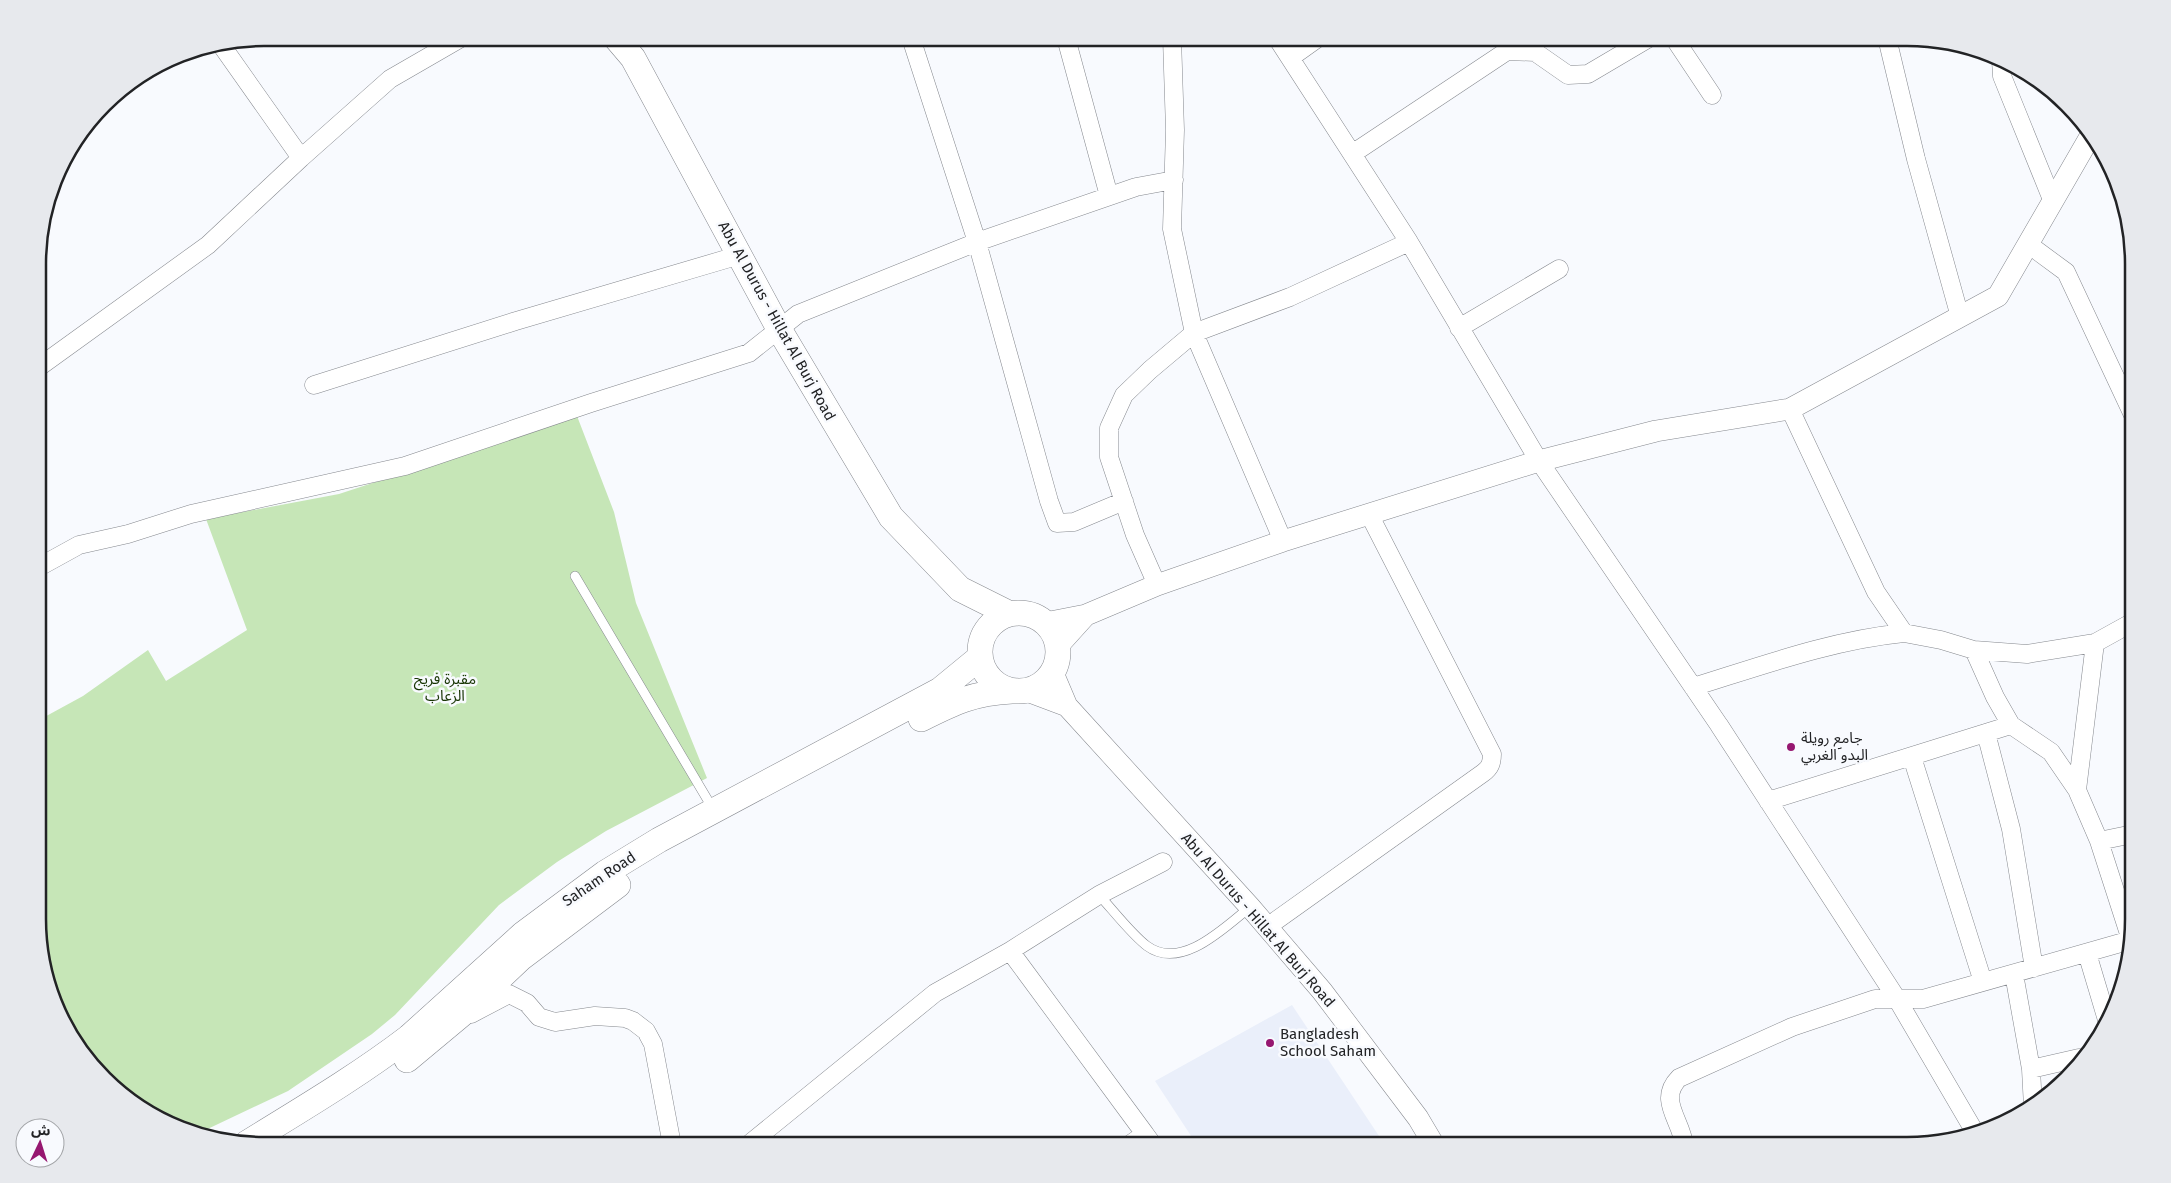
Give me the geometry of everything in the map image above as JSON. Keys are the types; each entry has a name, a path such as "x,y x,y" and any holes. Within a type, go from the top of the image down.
{"main road":[{"name":"Abu Al Durus - Hillat Al Burj Road","path":"623,46 633,58 779,329 891,517 960,589 1010,614"},
{"name":"Abu Al Durus - Hillat Al Burj Road","path":"960,589 981,647"},
{"path":"1022,613 1034,616 1045,622 1053,633 1058,646 1058,660 1052,673 1042,684 1019,691 997,685 985,674 981,647 989,626 998,618 1022,613"},
{"name":"Saham Road","path":"258,1137 328,1094 391,1051 496,956 578,892 659,840 940,690 981,647"},
{"name":"Saham Road","path":"289,1137 373,1085 416,1053 550,934 611,889 656,861 952,703 987,692 1019,691"}],"street":[{"path":"46,362 208,245 301,158 390,79 447,46"},
{"path":"914,46 977,242 1046,491 1057,523 1074,522 1124,501"},
{"path":"1068,46 1109,196"},
{"path":"1172,46 1175,130 1172,229 1194,333 1283,540"},
{"path":"1282,46 1408,242 1539,461 1693,686 1768,800 1897,999 1972,1127"},
{"path":"1290,58 1307,46"},
{"path":"1352,154 1507,51 1535,52 1568,75 1588,74 1635,46"},
{"path":"1679,46 1712,95"},
{"path":"1888,46 1916,159 1960,317"},
{"path":"225,50 301,158"},
{"path":"2002,68 2002,76 2053,202"},
{"path":"1045,622 1086,615 1157,585 1283,540 1539,461 1656,431 1790,409 1998,296 2088,144"},
{"path":"46,563 79,545 128,534 191,514 405,466 591,403 750,353 798,314 977,242 1136,187 1174,180"},
{"path":"1157,585 1135,535 1108,457 1109,428 1124,395 1194,333 1290,297 1408,242"},
{"path":"2028,244 2066,272 2125,386"},
{"path":"314,385 516,321 740,255"},
{"path":"1459,328 1559,269"},
{"path":"1790,409 1876,592 1904,633"},
{"path":"1267,926 1489,769 1492,762 1492,754 1370,514"},
{"path":"1058,646 1086,615"},
{"path":"1693,686 1813,651 1875,636 1904,633 1941,640 1974,650 2027,654 2095,643 2125,628"},
{"path":"2077,790 2095,643"},
{"path":"1974,650 1995,697 2011,725 2051,752 2077,790 2099,841 2125,921"},
{"name":"Abu Al Durus - Hillat Al Burj Road","path":"1052,673 1067,706 1267,926 1322,991 1418,1118 1429,1137"},
{"name":"Abu Al Durus - Hillat Al Burj Road","path":"1019,691 1067,706"},
{"path":"1768,800 2011,725"},
{"path":"1986,734 2011,829 2034,968"},
{"path":"1912,757 1983,982"},
{"path":"2099,841 2125,836"},
{"path":"764,1137 935,992 1010,951 1099,895 1163,862"},
{"path":"1683,1137 1668,1098 1679,1078 1792,1026 1875,999 1923,1000 2123,942"},
{"path":"1010,951 1147,1137"},
{"path":"2087,953 2104,1010"},
{"path":"2014,974 2031,1069 2032,1097"},
{"path":"446,1028 509,994 528,1003 539,1018 555,1022 595,1016 620,1017 633,1020 652,1037 671,1137"},
{"path":"2031,1069 2073,1059"}],"lane":[{"path":"575,576 714,811"},
{"path":"1099,895 1146,946 1164,954 1191,948 1206,942 1250,907"}],"shaded area":[{"name":"Bangladesh School Saham","path":"1292,1005 1380,1137 1192,1137 1155,1081"}],"green space":[{"name":"مقبرة فريج الزعاب","path":"577,416 614,512 636,603 707,778 606,831 557,862 499,905 395,1015 372,1034 288,1091 208,1129 181,1120 155,1108 121,1083 100,1062 83,1040 63,1002 50,961 46,919 46,716 83,696 148,650 166,681 247,630 206,519 339,494"}],"place":[{"name":"جامع رويلة البدو الغربي","path":"1791,747"},
{"name":"Bangladesh School Saham","path":"1270,1043"}]}
